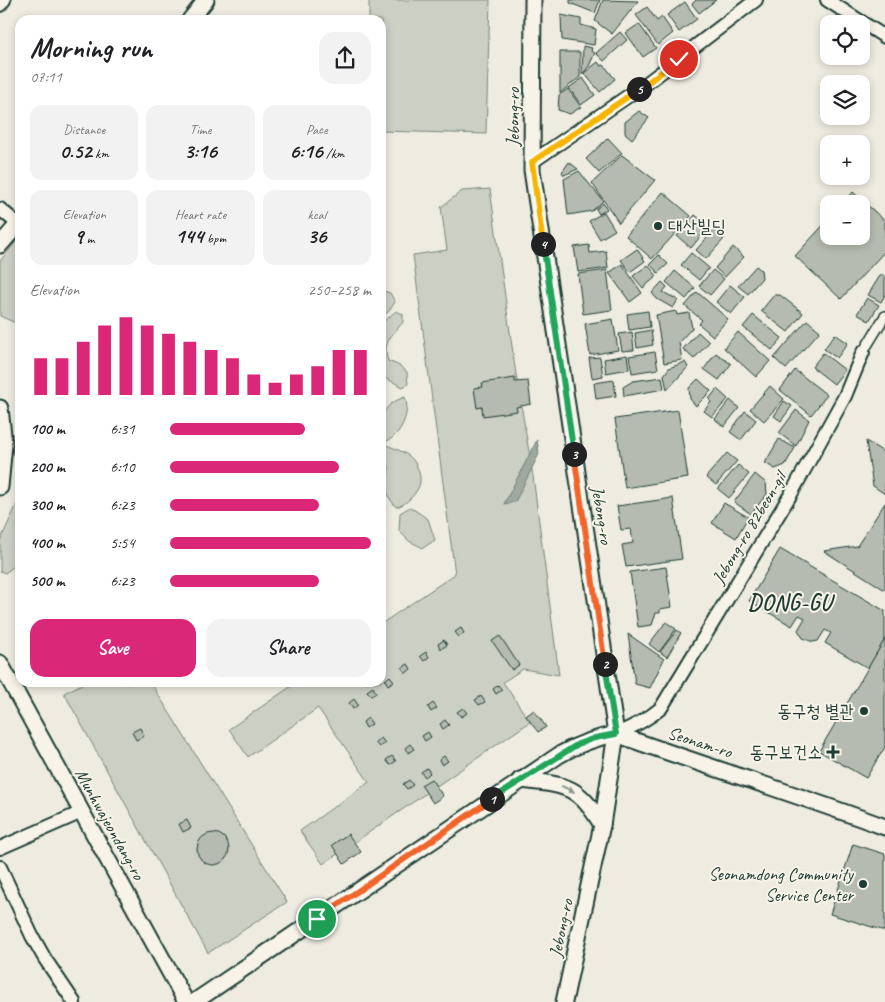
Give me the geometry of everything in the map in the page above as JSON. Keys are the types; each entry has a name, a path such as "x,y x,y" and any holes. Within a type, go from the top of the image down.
{"street":[{"path":"0,5 4,0"},
{"path":"194,15 206,0"},
{"name":"Jebong-ro","path":"533,0 532,162 616,734 602,825 564,1002"},
{"path":"532,162 596,120 756,0"},
{"path":"827,0 885,37"},
{"path":"0,209 15,220"},
{"path":"0,245 15,228"},
{"name":"Jebong-ro 82beon-gil","path":"616,734 650,718 661,708 791,494 846,396 863,352 885,316"},
{"path":"0,408 4,444 0,487"},
{"name":"Munhwajeondang-ro","path":"0,663 186,1002"},
{"path":"194,1002 379,878 520,780 578,744 616,734"},
{"name":"Seonam-ro","path":"616,734 761,782 885,826"},
{"path":"520,780 569,788 587,802 602,825"},
{"path":"0,848 82,812"},
{"path":"0,867 32,936 74,1002"}],"shaded area":[{"path":"369,0 490,0 486,134 386,131 386,15 369,15"},
{"path":"490,189 515,368 533,476 559,675 523,669 503,682 530,722 323,864 300,831 369,782 318,708 248,757 229,729 290,687 386,687 386,621 455,574 413,255 447,250 441,207 462,191"},
{"path":"15,243 15,323 0,316 0,261"},
{"path":"386,292 390,293 395,302 386,314"},
{"path":"396,311 403,314 403,322 389,339 386,348 386,320"},
{"path":"386,354 388,361 400,366 407,372 408,384 403,387 386,378"},
{"path":"405,397 407,403 406,415 397,434 387,441 386,409 397,400"},
{"path":"537,440 539,454 515,502 504,504"},
{"path":"386,445 410,457 416,464 419,473 420,482 414,494 403,504 396,507 387,492 389,466 386,463"},
{"path":"410,507 428,519 435,540 423,548 409,541 399,531 400,513"},
{"path":"15,508 15,566 5,573 0,571 0,541"},
{"path":"76,687 153,687 287,902 208,953 64,693"}],"building":[{"path":"570,0 600,0 595,13 570,3"},
{"path":"603,0 638,1 612,34 595,21"},
{"path":"696,0 716,0 699,13 692,4"},
{"path":"685,2 697,19 679,32 667,15"},
{"path":"647,7 657,21 662,17 673,33 658,45 636,15"},
{"path":"561,15 581,19 581,25 596,29 594,45 562,40"},
{"path":"639,24 656,48 643,57 626,33"},
{"path":"620,32 627,40 604,61 596,53"},
{"path":"583,46 592,48 591,51 595,53 582,75"},
{"path":"560,52 580,52 580,77 560,93"},
{"path":"598,62 601,66 604,65 615,79 600,92 584,73"},
{"path":"583,78 595,95 581,105 569,88"},
{"path":"568,89 581,107 570,114 558,110 559,95"},
{"path":"639,111 649,118 632,139 625,133 625,122"},
{"path":"608,138 622,153 599,173 586,159"},
{"path":"622,155 655,180 619,223 592,183"},
{"path":"569,162 578,169 564,175 562,172"},
{"path":"579,171 603,201 592,211 568,215 564,179"},
{"name":"대산빌딩","path":"663,192 691,216 652,259 626,236"},
{"path":"603,203 607,209 599,214 596,209"},
{"path":"870,207 885,221 885,251 841,299 795,256 820,229 820,245 870,245"},
{"path":"604,212 615,230 600,239 589,221"},
{"path":"695,215 709,226 691,248 677,236"},
{"path":"714,230 724,239 706,259 696,250"},
{"path":"589,245 590,253 606,251 608,268 578,272 574,247"},
{"path":"733,247 744,257 725,277 715,268"},
{"path":"637,249 645,261 630,272 621,260"},
{"path":"691,253 709,268 699,280 681,265"},
{"path":"659,255 668,264 658,273 650,264"},
{"path":"622,264 642,293 630,302 609,273"},
{"path":"648,265 657,276 643,288 633,276"},
{"path":"756,266 761,270 762,278 748,294 738,286"},
{"path":"607,270 612,310 583,314 578,274"},
{"path":"713,270 724,279 710,295 699,286"},
{"path":"675,271 695,288 686,299 666,282"},
{"path":"881,274 885,277 885,295 881,302 868,295"},
{"path":"662,282 667,287 663,292 678,300 673,308 657,299 652,293"},
{"path":"730,285 745,297 731,314 716,302"},
{"path":"697,292 728,319 713,336 699,324 702,320 685,306"},
{"path":"774,295 780,295 803,313 788,332 761,311"},
{"path":"867,298 879,305 869,321 857,314"},
{"path":"648,311 650,327 629,330 627,314"},
{"path":"676,311 677,315 689,313 692,328 679,342 682,360 664,363 656,315"},
{"path":"753,315 782,338 772,350 743,327"},
{"path":"613,319 618,350 590,355 585,324"},
{"path":"807,320 820,331 786,369 774,358"},
{"path":"651,330 653,345 637,348 635,333"},
{"path":"632,332 634,350 622,351 619,334"},
{"path":"698,332 709,342 694,359 683,349"},
{"path":"738,332 770,361 756,377 724,348"},
{"path":"835,334 848,343 837,358 824,349"},
{"path":"655,352 658,369 632,373 629,356"},
{"path":"716,353 731,364 719,380 704,369"},
{"path":"823,353 845,370 834,384 812,367"},
{"path":"627,355 629,369 606,373 604,359"},
{"path":"600,357 603,376 592,378 589,358"},
{"path":"685,362 688,367 667,390 664,375 669,368"},
{"path":"795,370 827,395 811,415 780,390"},
{"path":"662,377 664,389 624,396 623,387 633,381"},
{"path":"515,378 515,382 528,381 531,404 516,407 517,411 483,416 482,407 477,408 474,388 483,387 482,383"},
{"path":"698,379 711,391 696,406 690,399 689,388"},
{"path":"614,380 616,396 596,399 594,383"},
{"path":"770,386 784,399 764,421 750,409"},
{"path":"717,389 728,399 712,417 704,411 711,402 709,399"},
{"path":"730,400 739,408 724,427 715,419"},
{"path":"784,401 792,406 781,421 774,416"},
{"path":"678,410 688,478 625,488 615,419"},
{"path":"796,410 809,420 796,446 779,433"},
{"path":"745,411 756,420 741,440 730,432"},
{"path":"779,439 795,448 785,465 775,469 765,463"},
{"path":"866,441 885,453 885,494 873,486"},
{"path":"727,453 737,461 716,485 706,477"},
{"path":"738,465 749,474 729,498 718,489"},
{"path":"755,474 766,483 767,494 751,514 734,502"},
{"path":"673,498 682,559 626,567 622,545 633,543 631,529 621,530 617,506"},
{"path":"724,503 748,517 736,538 712,523"},
{"path":"885,503 885,590 824,551 857,546"},
{"path":"780,549 885,611 885,639 868,668 825,643 831,633 825,630 818,641 813,642 803,638 798,630 805,618 799,615 792,626 749,601"},
{"path":"666,567 672,607 660,609 660,613 656,613 652,625 638,627 630,572"},
{"path":"666,622 676,629 659,652 649,644"},
{"path":"461,628 464,633 459,637 455,632"},
{"path":"677,630 681,633 667,657 660,652"},
{"path":"628,634 664,659 650,688 635,684"},
{"path":"500,636 519,665 512,670 492,641"},
{"name":"동구청 별관","path":"885,639 885,747 866,778 819,751"},
{"path":"444,640 447,645 441,649 438,644"},
{"path":"426,652 429,657 424,661 420,656"},
{"path":"408,664 411,669 406,673 402,668"},
{"path":"390,676 394,681 388,685 386,679"},
{"path":"498,685 502,690 496,694 493,689"},
{"path":"373,687 376,693 371,696 367,691"},
{"path":"481,696 485,702 479,705 475,700"},
{"path":"354,699 358,705 353,709 349,703"},
{"path":"433,703 437,708 431,712 428,707"},
{"path":"463,708 467,713 461,717 457,712"},
{"path":"534,710 546,727 538,732 526,716"},
{"path":"368,718 372,724 366,728 363,722"},
{"path":"445,720 449,725 443,729 440,724"},
{"path":"140,728 144,736 136,740 132,732"},
{"path":"428,732 431,737 425,741 422,736"},
{"path":"381,738 385,743 379,747 375,742"},
{"path":"410,744 414,749 408,753 405,748"},
{"path":"392,756 396,761 390,765 386,760"},
{"path":"444,756 448,761 442,765 439,760"},
{"path":"427,768 430,773 425,777 421,772"},
{"path":"431,779 443,796 433,803 421,785"},
{"path":"409,780 413,785 407,789 403,784"},
{"path":"187,820 191,828 183,832 179,824"},
{"path":"213,833 219,834 224,838 228,843 228,855 224,860 219,864 213,865 207,864 202,860 198,855 197,849 198,843 202,838 207,834"},
{"path":"348,834 361,852 344,864 332,845"},
{"name":"Seonamdong Community Service Center","path":"853,844 885,854 885,931 830,914"}],"place":[{"name":"대산빌딩","path":"658,226"},
{"name":"동구청 별관","path":"864,711"},
{"name":"동구보건소","path":"833,752"},
{"name":"Seonamdong Community Service Center","path":"863,884"}],"district":[{"name":"DONG-GU","path":"790,603"}],"route":[{"path":"317,919 559,755 578,744 616,734 532,162 596,120 679,59"}]}
